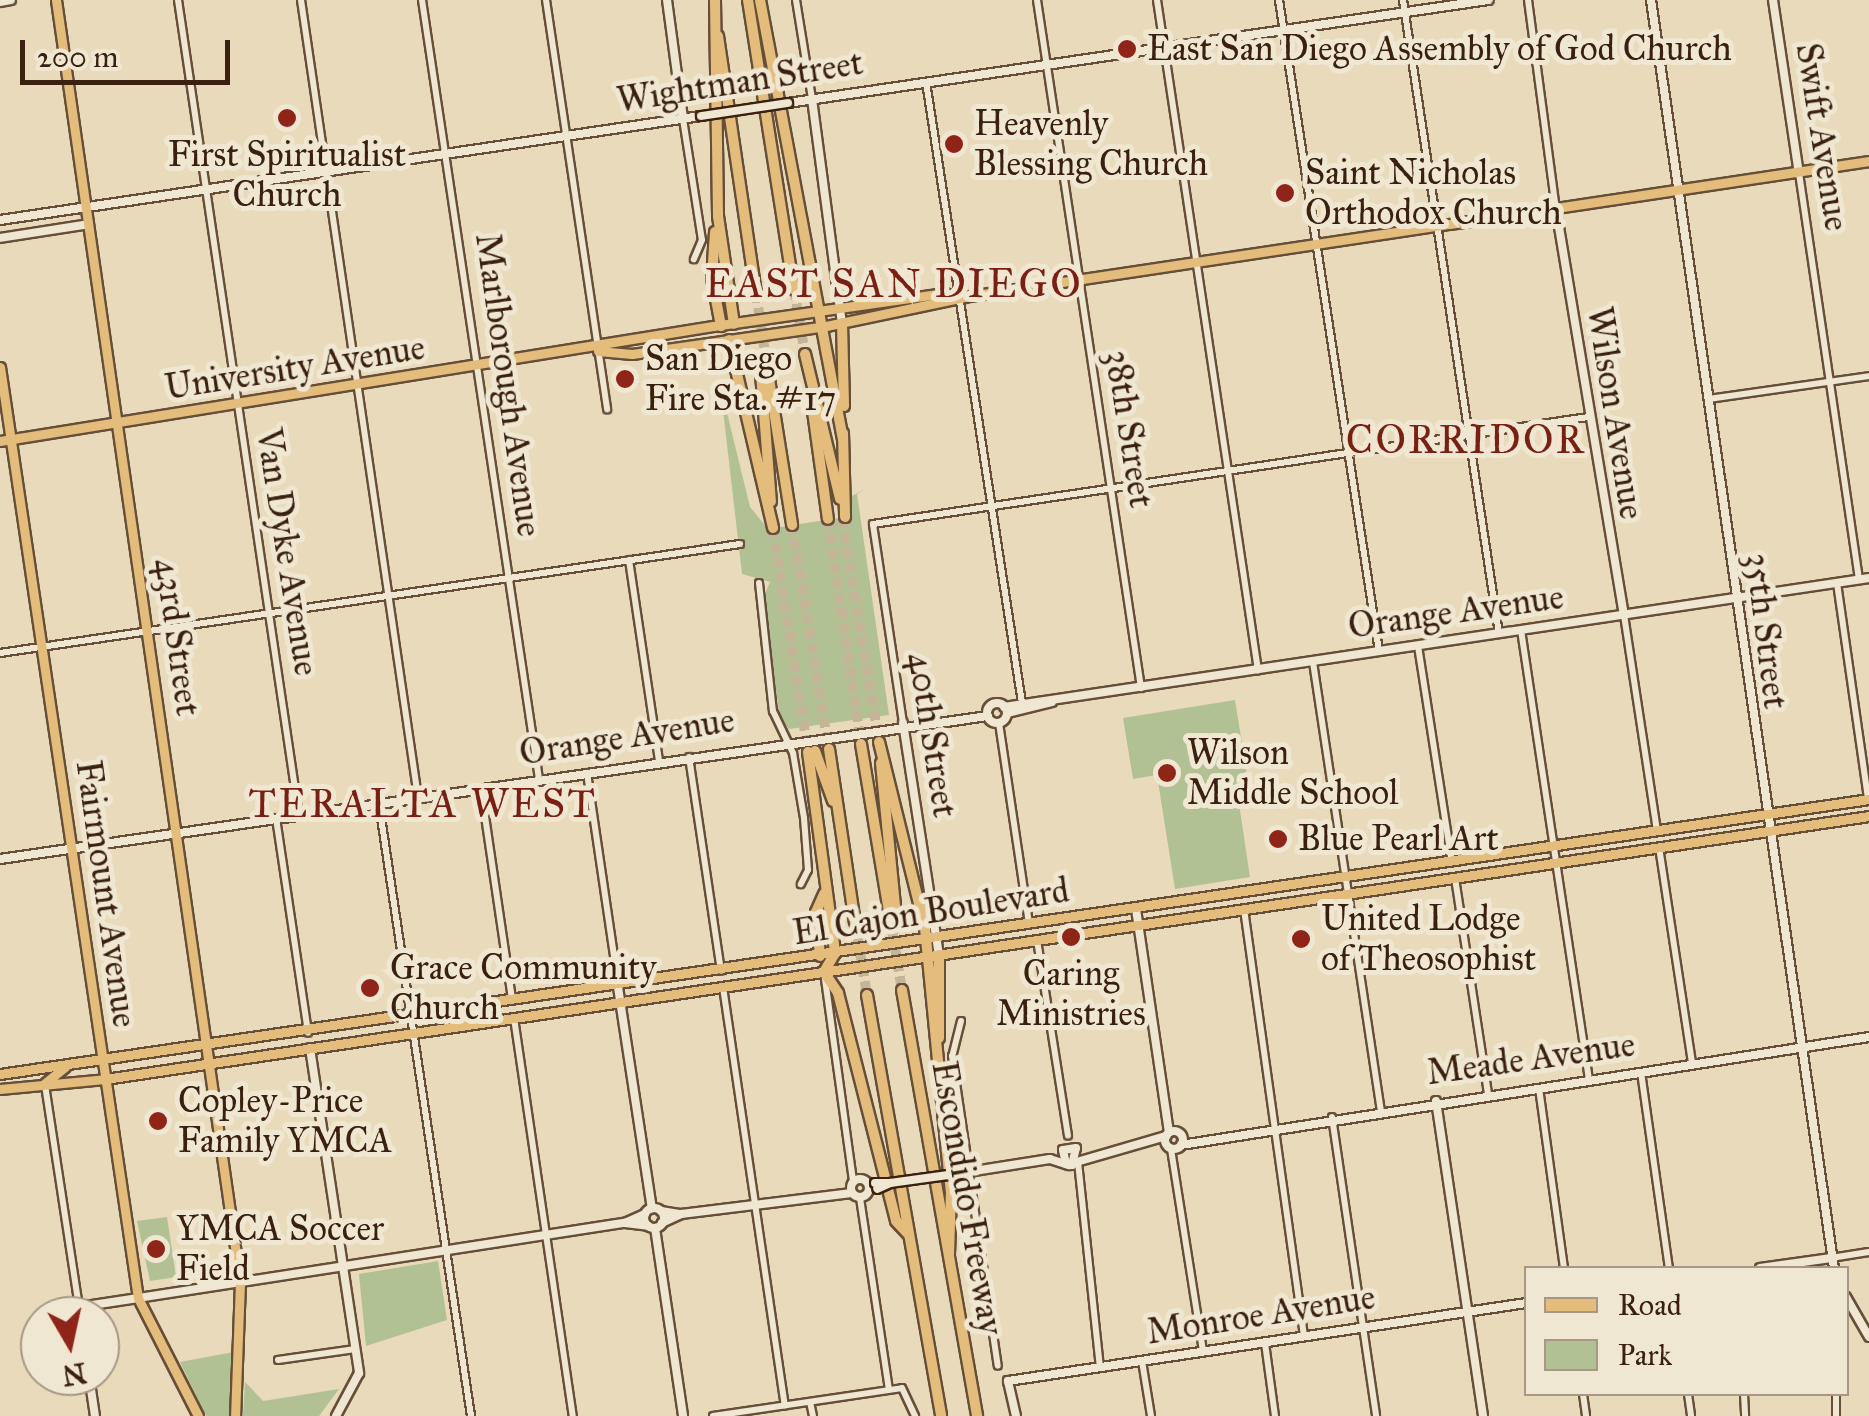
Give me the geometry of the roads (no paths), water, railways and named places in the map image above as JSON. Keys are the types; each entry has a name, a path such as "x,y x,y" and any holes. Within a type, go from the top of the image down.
{"highway":[{"path":"715,0 718,216 712,278 721,326"},
{"path":"715,0 756,294"},
{"path":"748,0 794,289"},
{"path":"760,0 824,311 843,438"},
{"path":"718,216 734,324"},
{"path":"828,520 805,354 843,517 842,323"},
{"path":"729,340 773,528 763,360 792,525"},
{"path":"861,744 893,917 880,742 924,940 922,957 937,1048"},
{"path":"828,750 854,922"},
{"path":"836,806 812,752 824,894 835,953 824,972 838,993 896,1221 908,1234"},
{"path":"820,956 816,912 824,894"},
{"path":"939,955 937,1048 949,1253"},
{"name":"Escondido Freeway","path":"902,990 977,1416"},
{"name":"Escondido Freeway","path":"867,995 940,1416"}],"main road":[{"path":"0,2 12,0"},
{"name":"43rd Street","path":"56,0 150,631 240,1282"},
{"path":"666,0 683,119"},
{"name":"Wightman Street","path":"0,220 1488,0"},
{"name":"35th Street","path":"1650,0 1736,598 1765,832 1832,1263"},
{"name":"Swift Avenue","path":"1773,0 1799,172"},
{"path":"812,99 842,323"},
{"name":"University Avenue","path":"598,351 632,354 826,326 958,298 1866,164"},
{"name":"Wilson Avenue","path":"1556,209 1624,616"},
{"path":"0,238 90,224"},
{"name":"University Avenue","path":"6,440 598,351 659,336 840,308 945,293 958,298"},
{"path":"729,340 734,324"},
{"path":"632,354 659,336"},
{"name":"Fairmount Avenue","path":"0,367 6,440 42,647 138,1298 198,1416"},
{"name":"Orange Avenue","path":"0,859 1864,579"},
{"name":"Orange Avenue","path":"1005,710 1022,703 1052,702"},
{"path":"989,712 999,723 1005,710"},
{"name":"40th Street","path":"903,723 939,955"},
{"name":"El Cajon Boulevard","path":"0,1074 205,1049 1869,799"},
{"name":"El Cajon Boulevard","path":"0,1088 105,1080 1869,816"},
{"path":"1136,909 1175,1147"},
{"path":"618,987 683,1416"},
{"name":"Meade Avenue","path":"1050,1159 1066,1164 1096,1153 1146,1145 1175,1147 1202,1137 1869,1037"},
{"path":"310,1048 358,1382 336,1416"},
{"path":"45,1083 64,1067"},
{"path":"1436,1101 1484,1416"},
{"path":"1173,1134 1175,1147"},
{"name":"Meade Avenue","path":"1146,1145 1173,1134 1202,1137"},
{"path":"1076,1148 1078,1162"},
{"name":"Meade Avenue","path":"859,1196 876,1186 1050,1159 1063,1150 1076,1148 1096,1153"},
{"path":"1063,1150 1066,1164"},
{"path":"859,1196 864,1180"},
{"path":"120,1302 625,1222 652,1211 680,1214 830,1192 864,1180 876,1186"},
{"path":"852,1182 859,1196"},
{"path":"830,1192 859,1196"},
{"path":"652,1211 655,1226"},
{"path":"625,1222 655,1226 680,1214"},
{"path":"1788,1266 1832,1263"},
{"path":"235,1416 240,1282"},
{"path":"1849,1302 1869,1337"},
{"name":"Monroe Avenue","path":"1016,1416 1003,1383 1524,1303"}],"street":[{"name":"Van Dyke Avenue","path":"178,0 299,814"},
{"path":"301,0 418,797"},
{"name":"Marlborough Avenue","path":"422,0 538,779"},
{"path":"546,0 607,409"},
{"path":"796,0 812,99"},
{"name":"38th Street","path":"1037,0 1141,688"},
{"path":"1157,0 1258,670"},
{"path":"1280,0 1314,244 1379,652"},
{"path":"1403,0 1500,634"},
{"name":"Wilson Avenue","path":"1528,0 1556,209"},
{"path":"926,82 1022,703"},
{"path":"683,119 702,240 694,259"},
{"name":"Swift Avenue","path":"1799,172 1864,579"},
{"path":"1708,399 1869,376"},
{"path":"990,506 1588,417"},
{"name":"40th Street","path":"903,723 873,524 990,506"},
{"path":"0,653 740,544"},
{"path":"629,560 659,760"},
{"path":"759,583 773,711 787,740 804,818 808,870 800,884"},
{"path":"1836,583 1869,799"},
{"name":"Wilson Avenue","path":"1624,616 1658,831"},
{"path":"1522,630 1589,1079"},
{"path":"1418,646 1452,862"},
{"path":"1312,662 1381,1110"},
{"path":"999,723 1029,925"},
{"path":"689,756 721,972"},
{"path":"586,772 618,987"},
{"path":"480,788 513,1003"},
{"path":"379,803 471,1416"},
{"path":"276,818 308,1033"},
{"path":"1659,847 1692,1063"},
{"path":"1455,878 1488,1094"},
{"path":"1244,910 1304,1337"},
{"path":"1037,940 1068,1136 1076,1148"},
{"path":"824,972 852,1182"},
{"path":"723,987 785,1405"},
{"path":"514,1018 574,1416"},
{"path":"962,1021 950,1044 998,1366"},
{"path":"1641,1071 1669,1266"},
{"path":"45,1083 78,1296"},
{"path":"1539,1087 1564,1266"},
{"path":"1332,1118 1376,1416"},
{"path":"1063,1150 1068,1136"},
{"path":"1175,1147 1203,1352"},
{"path":"1078,1162 1074,1174 1100,1367"},
{"path":"1066,1164 1074,1174"},
{"path":"859,1196 889,1390"},
{"path":"1832,1263 1869,1252"},
{"path":"1265,1343 1275,1416"},
{"path":"278,1360 355,1349"},
{"path":"1142,1361 1150,1416"},
{"path":"713,1416 902,1388 915,1416"},
{"path":"810,1402 812,1416"}],"tunnel":[{"path":"794,289 805,354"},
{"path":"756,293 766,359"},
{"path":"842,518 879,742"},
{"path":"828,519 861,743"},
{"path":"792,525 828,746"},
{"path":"773,528 808,751"},
{"path":"890,917 902,990"},
{"path":"855,922 867,995"}],"place":[{"name":"East San Diego Assembly of God Church","path":"1127,49"},
{"name":"First Spiritualist Church","path":"287,118"},
{"name":"Heavenly Blessing Church","path":"954,144"},
{"name":"Saint Nicholas Orthodox Church","path":"1285,193"},
{"name":"San Diego Fire Sta. #17","path":"625,379"},
{"name":"Wilson Middle School","path":"1167,773"},
{"name":"Blue Pearl Art","path":"1278,839"},
{"name":"Caring Ministries","path":"1071,937"},
{"name":"United Lodge of Theosophist","path":"1301,939"},
{"name":"Grace Community Church","path":"370,988"},
{"name":"Copley-Price Family YMCA","path":"158,1121"},
{"name":"YMCA Soccer Field","path":"156,1249"}],"district":[{"name":"EAST SAN DIEGO","path":"894,284"},
{"name":"CORRIDOR","path":"1466,440"},
{"name":"TERALTA WEST","path":"423,804"}]}
